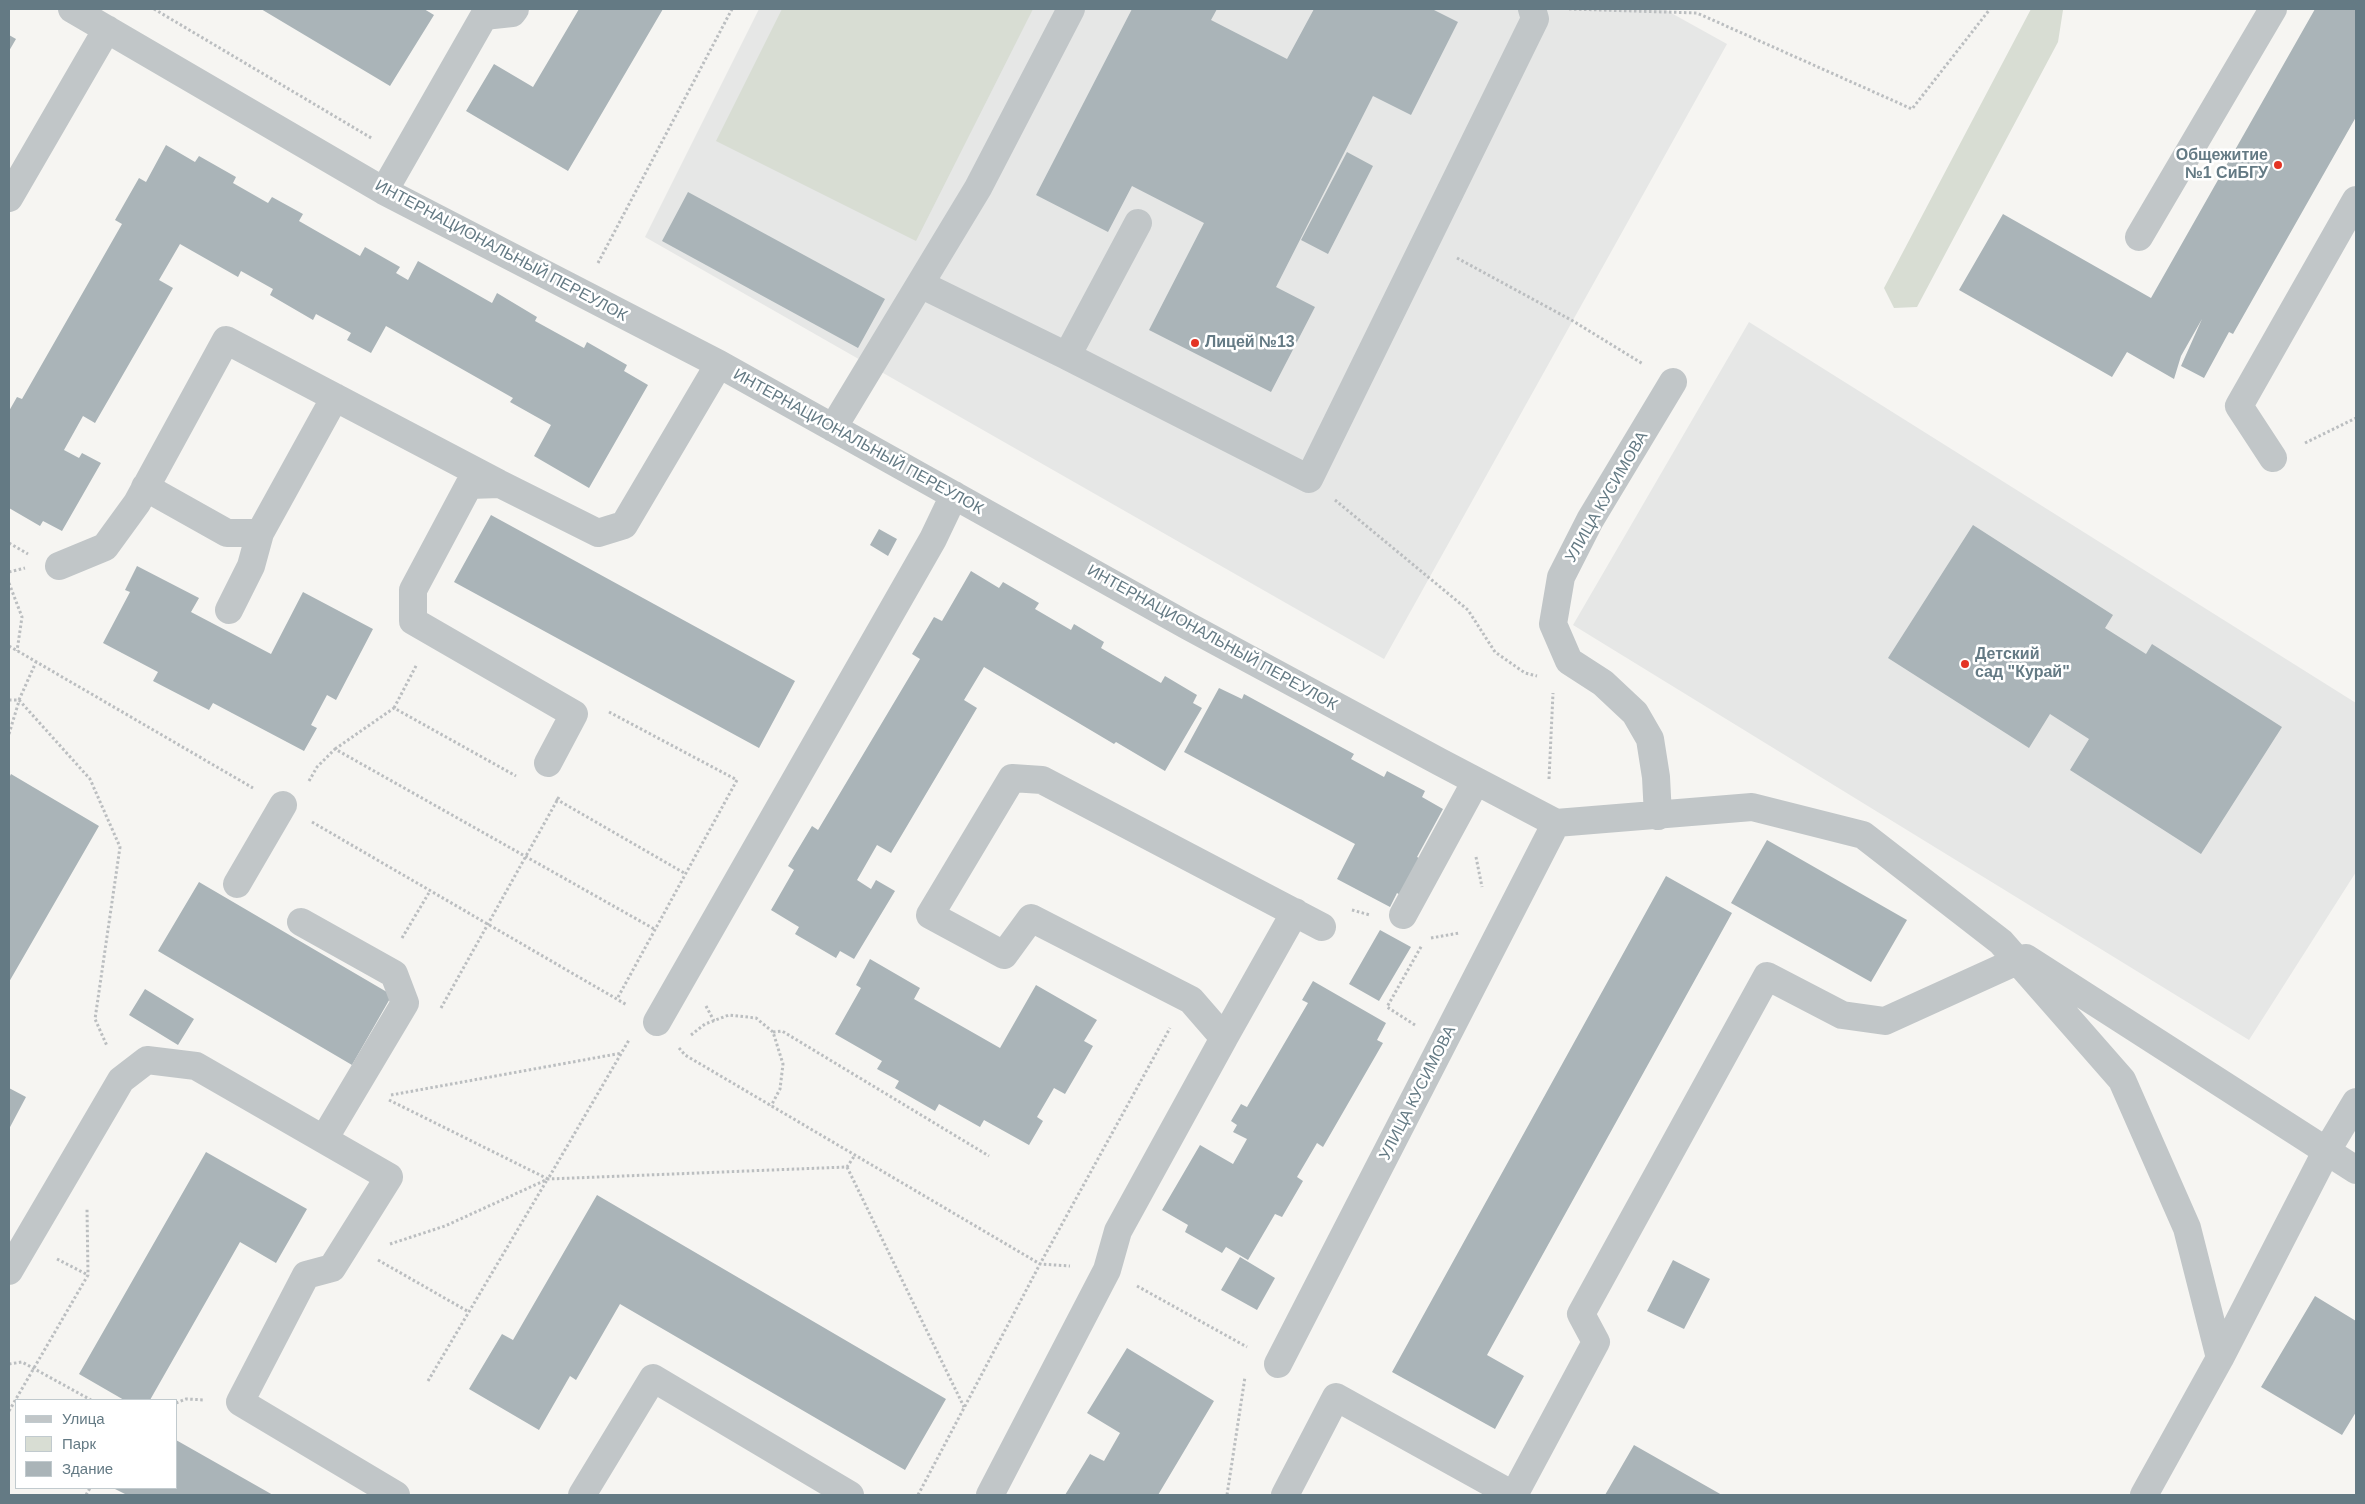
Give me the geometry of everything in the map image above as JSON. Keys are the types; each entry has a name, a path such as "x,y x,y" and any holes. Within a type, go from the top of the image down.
{"street":[{"name":"ИНТЕРНАЦИОНАЛЬНЫЙ ПЕРЕУЛОК","path":"72,9 384,191 719,364 1206,635 1552,820"},
{"path":"384,191 480,13 512,13 515,9"},
{"path":"833,428 978,188 1071,9"},
{"path":"920,284 1310,480 1535,19 1532,9"},
{"path":"2139,237 2273,9"},
{"path":"9,198 107,29"},
{"path":"2273,458 2239,406 2356,200"},
{"path":"1066,356 1138,223"},
{"path":"59,566 105,547 145,487 226,340 500,484 598,533 624,525 719,364"},
{"name":"УЛИЦА КУСИМОВА","path":"1658,816 1656,777 1650,739 1635,713 1603,683 1569,661 1553,624 1561,577 1590,520 1673,382"},
{"path":"229,610 251,566 260,532 334,397"},
{"path":"500,484 469,486 413,590 413,621 574,714 548,763"},
{"path":"145,487 227,533 260,532"},
{"path":"657,1022 933,539 954,495"},
{"path":"1224,1038 1192,1000 1031,918 1004,955 930,915 1012,778 1042,780 1322,926"},
{"path":"1403,915 1476,781"},
{"path":"236,884 282,805"},
{"path":"1552,820 1658,816 1752,808 1863,835 2009,952 2356,1170"},
{"name":"УЛИЦА КУСИМОВА","path":"1278,1364 1552,820"},
{"path":"990,1495 1107,1270 1118,1231 1295,912"},
{"path":"301,922 394,974 405,1003 324,1139"},
{"path":"2009,952 2122,1080 2187,1228 2220,1358"},
{"path":"1285,1495 1336,1397 1513,1495 1596,1342 1581,1314 1767,976 1842,1015 1885,1021 2009,952"},
{"path":"9,1272 121,1080 147,1060 196,1066 389,1176 357,1247 332,1268 306,1275 240,1402 396,1495"},
{"path":"2144,1495 2220,1358 2326,1152 2356,1102"},
{"path":"582,1495 653,1378 850,1495"}],"path":[{"path":"597,266 732,9"},
{"path":"1568,9 1697,13 1912,110 1990,9"},
{"path":"1426,241 1572,321 1673,382"},
{"path":"2273,458 2356,418"},
{"path":"1310,480 1468,610 1495,652 1525,674 1544,677"},
{"path":"9,583 22,617 17,651"},
{"path":"305,789 317,767 335,749 394,708 433,633"},
{"path":"9,734 19,700 36,662"},
{"path":"1552,820 1553,689"},
{"path":"9,700 19,700 90,779 120,847 95,1019 121,1080"},
{"path":"394,708 519,778"},
{"path":"602,719 607,711 737,780 617,999"},
{"path":"335,749 656,930"},
{"path":"439,1011 562,792"},
{"path":"550,795 686,874"},
{"path":"383,968 430,891"},
{"path":"1322,926 1336,906 1374,916"},
{"path":"1423,1030 1387,1007 1424,942"},
{"path":"918,1495 1040,1264 1174,1022 1192,1000"},
{"path":"677,1047 705,1024 729,1015 756,1018 773,1032 782,1064 780,1089 771,1106"},
{"path":"773,1032 782,1031 989,1156"},
{"path":"428,1381 630,1038"},
{"path":"548,1179 382,1096 622,1053"},
{"path":"847,1167 855,1155"},
{"path":"847,1167 965,1407"},
{"path":"357,1247 445,1226 548,1179 847,1167"},
{"path":"16,1399 88,1276 87,1206"},
{"path":"357,1247 469,1312"},
{"path":"9,1364 22,1362 89,1399"}],"shaded area":[{"name":"Лицей №13","path":"759,9 1664,9 1727,44 1384,659 645,237"},
{"name":"Детский сад \"Курай\"","path":"1749,322 2356,703 2356,872 2249,1040 1573,625"}],"green space":[{"path":"782,9 1033,9 916,241 716,141"},
{"path":"2031,9 2063,10 2058,42 1917,307 1894,308 1884,288"}],"building":[{"path":"261,9 424,9 434,15 390,86"},
{"path":"579,9 663,9 568,171 466,111 494,64 533,87"},
{"path":"1132,9 1217,9 1211,20 1287,59 1314,9 1432,9 1458,22 1411,115 1373,96 1276,287 1315,307 1271,392 1149,330 1204,223 1132,186 1108,232 1036,195"},
{"name":"Общежитие №1 СиБГУ","path":"2315,9 2356,9 2356,117 2233,334 2229,332 2204,378 2181,366 2202,319 2181,356 2174,379 2127,352 2112,377 1959,290 2003,214 2151,298"},
{"path":"9,35 16,39 9,51"},
{"path":"166,145 195,162 199,156 236,177 233,183 268,203 272,197 303,214 299,221 360,256 365,247 400,267 396,273 408,280 418,261 492,303 497,293 537,317 535,321 584,348 587,342 627,365 624,371 648,385 589,488 534,456 551,425 510,402 513,398 386,326 371,353 347,340 351,333 316,314 313,320 270,295 273,289 241,271 238,277 180,244 159,280 173,288 95,423 83,416 64,450 79,458 82,453 101,463 62,531 43,521 40,526 9,508 9,411 17,397 22,399 122,224 115,220 139,178 146,182"},
{"path":"1347,152 1373,166 1328,254 1301,240"},
{"path":"688,192 885,299 858,348 662,241"},
{"path":"491,515 795,681 759,748 454,582"},
{"path":"1973,525 2113,615 2105,628 2146,654 2152,644 2282,727 2201,854 2070,770 2089,739 2050,714 2029,748 1888,658"},
{"path":"879,529 897,539 888,556 870,545"},
{"path":"137,566 199,598 191,612 271,654 303,592 373,629 336,700 327,695 311,725 317,728 304,751 213,703 209,710 153,681 158,672 103,643 130,592 125,590"},
{"path":"971,571 999,588 1003,582 1039,603 1035,609 1071,630 1074,624 1104,642 1101,648 1161,683 1165,676 1197,695 1193,703 1202,708 1165,771 1116,742 1114,744 984,667 964,700 977,708 891,853 877,845 857,880 871,889 876,880 895,891 854,959 840,951 836,958 795,934 799,927 771,910 794,870 788,866 812,826 818,830 920,659 912,654 934,617 942,621"},
{"path":"1219,688 1242,699 1244,694 1354,754 1351,759 1384,777 1387,771 1425,791 1422,797 1443,809 1417,857 1423,860 1403,897 1397,893 1390,907 1337,879 1355,844 1184,752"},
{"path":"11,774 99,826 9,982 9,778"},
{"path":"1767,840 1907,920 1871,982 1731,903"},
{"path":"1666,876 1732,913 1487,1355 1524,1376 1495,1429 1392,1372"},
{"path":"199,882 392,995 352,1065 158,951"},
{"path":"1380,930 1411,947 1379,1001 1349,984"},
{"path":"870,959 920,988 914,999 1000,1048 1036,985 1097,1020 1084,1041 1093,1046 1065,1094 1054,1088 1037,1117 1043,1121 1029,1145 984,1120 980,1127 939,1104 935,1111 895,1088 899,1081 877,1069 882,1061 835,1034 861,988 856,985"},
{"path":"1313,981 1386,1023 1377,1040 1383,1043 1323,1147 1317,1143 1297,1177 1303,1181 1282,1217 1275,1214 1248,1260 1226,1247 1222,1253 1185,1232 1188,1225 1162,1210 1200,1145 1233,1164 1247,1139 1233,1132 1237,1125 1231,1121 1241,1104 1247,1107 1308,1003 1302,1000"},
{"path":"145,989 194,1019 178,1045 129,1015"},
{"path":"9,1088 26,1097 9,1129"},
{"path":"206,1152 307,1209 276,1263 240,1242 151,1399 122,1399 79,1374"},
{"path":"597,1195 946,1399 905,1470 620,1304 576,1380 570,1376 539,1430 469,1389 502,1334 513,1340"},
{"path":"1240,1257 1275,1278 1257,1310 1221,1290"},
{"path":"1673,1260 1710,1279 1684,1329 1647,1311"},
{"path":"2315,1296 2356,1321 2356,1412 2342,1435 2261,1387"},
{"path":"1127,1348 1214,1401 1158,1495 1065,1495 1090,1454 1104,1461 1120,1433 1087,1413"},
{"path":"178,1441 273,1495 127,1495 115,1489 178,1489"},
{"path":"1634,1445 1722,1495 1605,1495"}],"place":[{"name":"Общежитие №1 СиБГУ","path":"2278,165"},
{"name":"Лицей №13","path":"1195,343"},
{"name":"Детский сад \"Курай\"","path":"1965,664"}]}
